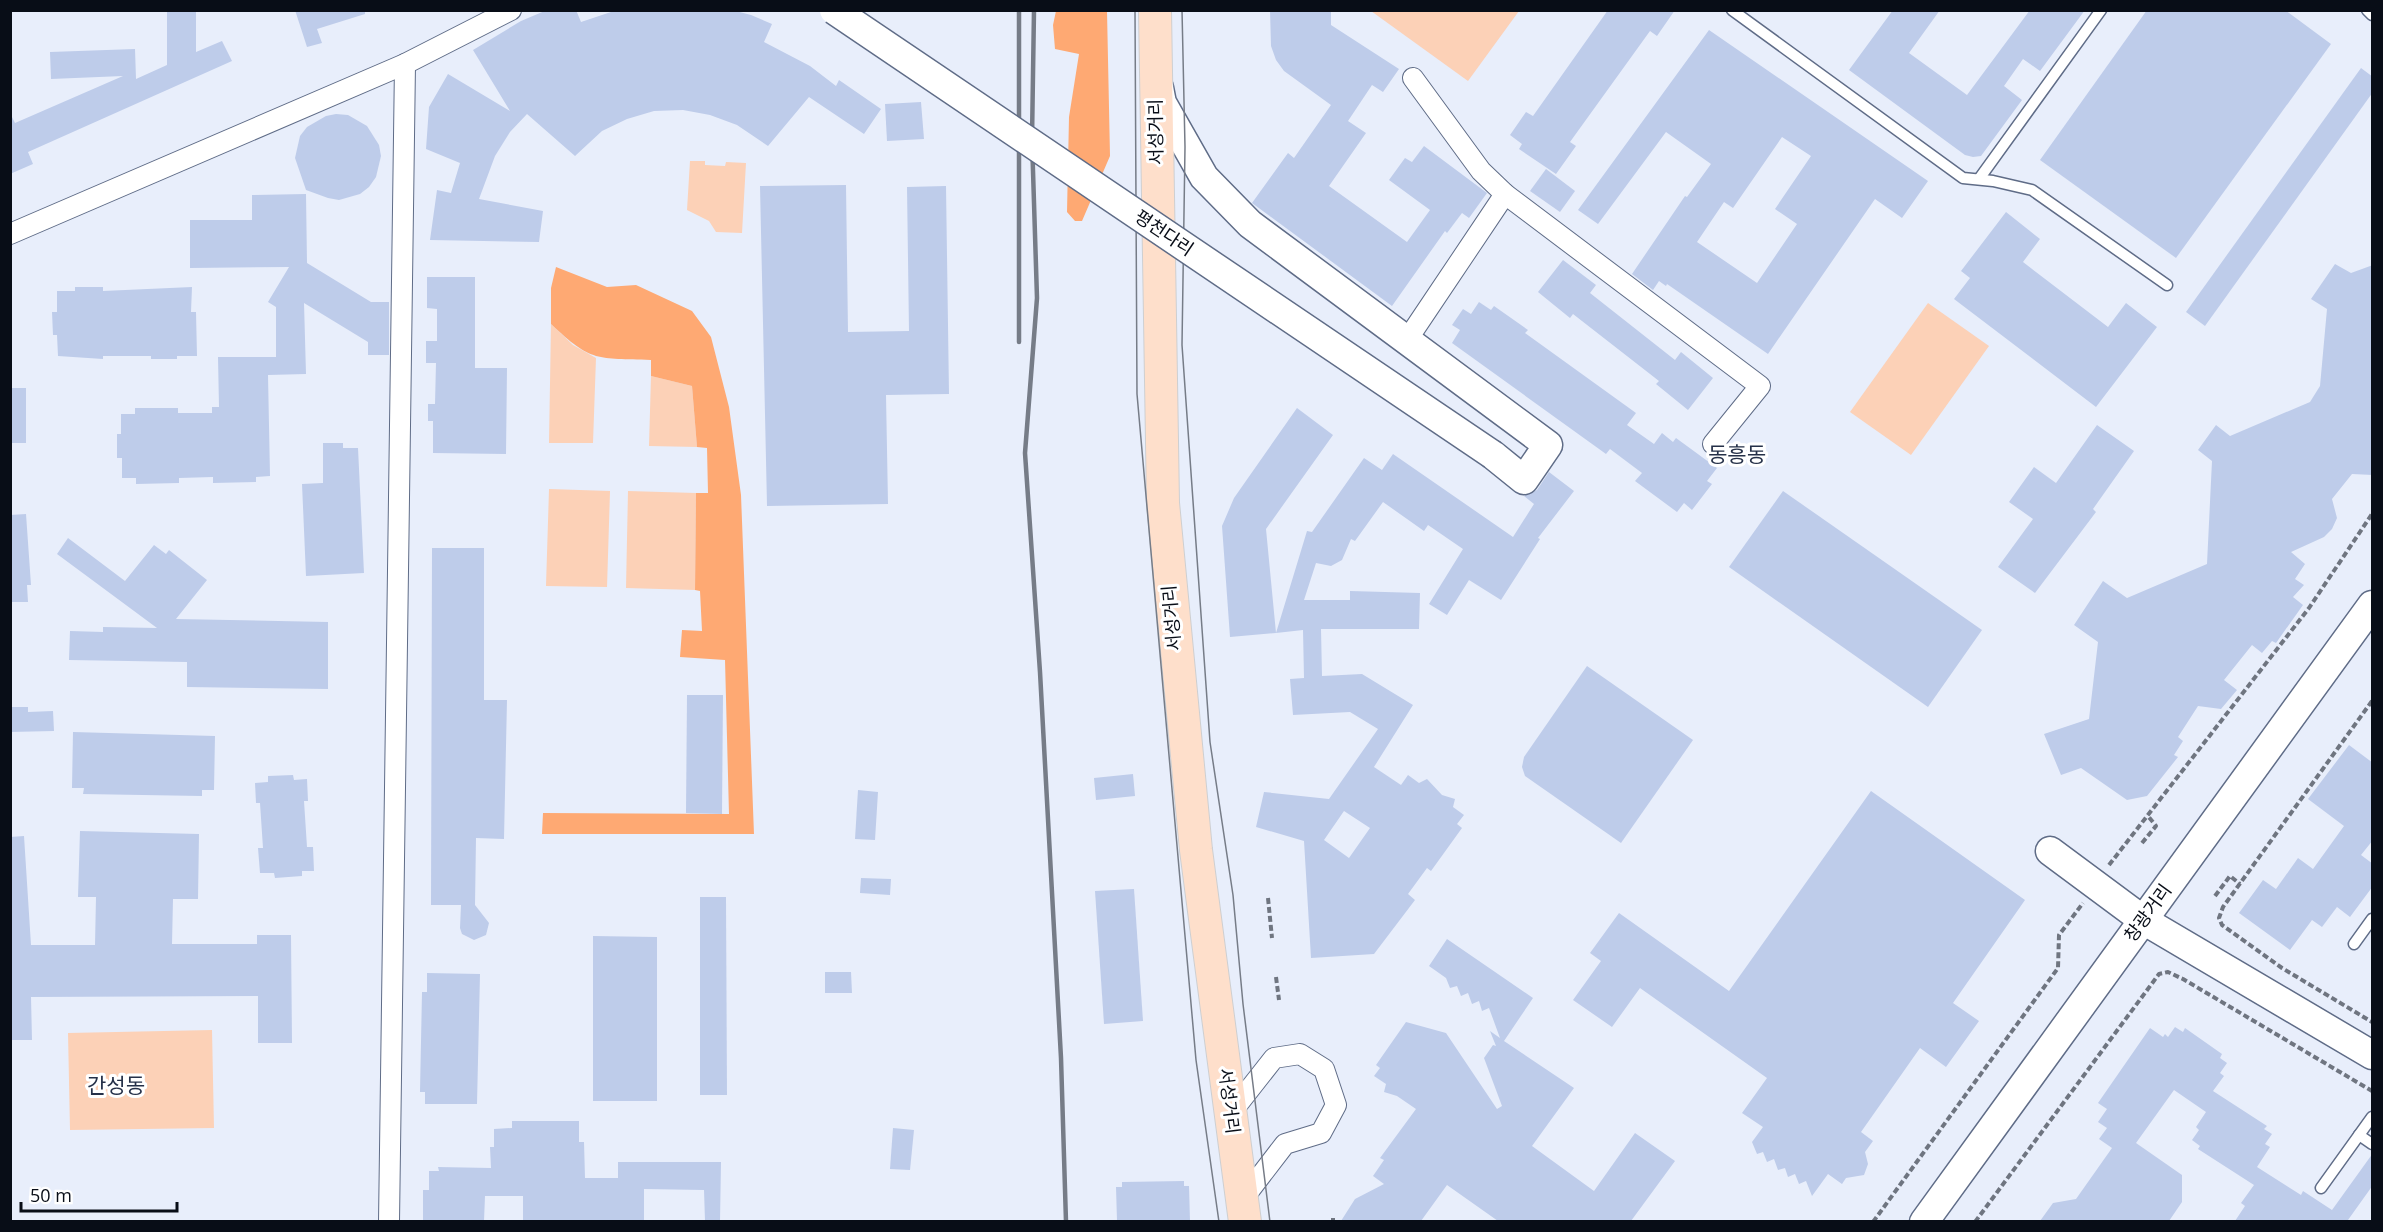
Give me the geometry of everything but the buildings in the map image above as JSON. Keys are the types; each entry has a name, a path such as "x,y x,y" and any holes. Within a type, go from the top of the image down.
{"main road":[{"name":"서성거리","path":"1155,10 1163,503 1196,850 1243,1211"}],"street":[{"path":"10,234 405,64 511,10"},
{"name":"평천다리","path":"834,10 1493,455 1524,480 1548,445 1407,340"},
{"path":"1155,56 1162,103 1204,177 1250,224 1407,340 1505,194"},
{"path":"389,1221 405,64"},
{"path":"1413,78 1481,171 1505,194 1760,386 1713,444"},
{"name":"창광거리","path":"1924,1221 2373,605"},
{"path":"2050,851 2143,920 2373,1055"},
{"path":"1230,1114 1274,1058 1300,1054 1324,1069 1336,1105 1321,1133 1285,1144 1243,1211"}],"lane":[{"path":"1732,10 1963,178 2032,190 2167,285"},
{"path":"1979,179 2101,10"},
{"path":"2367,10 2373,15"},
{"path":"2354,945 2373,919"},
{"path":"2321,1188 2373,1117"},
{"path":"2359,1135 2373,1144"}],"path":[{"path":"1873,1221 2058,968 2059,935 2096,885 2118,850 2148,816 2309,608 2373,514"},
{"path":"2373,701 2240,884 2218,918 2222,925 2282,968 2373,1022"},
{"path":"2142,843 2156,826 2148,816"},
{"path":"2216,896 2230,876 2240,884"},
{"path":"1268,898 1272,938"},
{"path":"1975,1221 2159,974 2168,972 2183,979 2373,1091"},
{"path":"1276,977 1279,1000"}],"shaded area":[{"path":"1056,11 1107,11 1110,156 1082,221 1075,221 1067,212 1069,117 1079,54 1055,49 1053,25"},
{"path":"1371,11 1519,11 1468,81"},
{"path":"690,161 705,161 705,165 725,166 726,162 746,163 742,233 716,232 709,221 687,210"},
{"path":"556,267 607,287 636,285 692,311 711,337 729,407 741,495 754,834 542,834 543,813 729,814 725,660 680,657 682,630 702,631 700,591 695,590 696,493 708,493 707,448 697,447 692,386 651,376 651,360 596,356 576,346 565,337 551,324 551,288"},
{"path":"1928,303 1989,346 1911,455 1850,412"},
{"path":"551,324 573,345 596,358 593,443 549,443"},
{"path":"651,376 692,386 697,447 649,446"},
{"path":"549,489 610,491 607,587 546,586"},
{"path":"628,491 696,493 695,590 626,588"},
{"path":"212,1030 214,1128 70,1130 68,1033"}],"tram line":[{"path":"1135,10 1137,394 1196,1060 1219,1222"},
{"path":"1182,10 1185,147 1182,345 1210,742 1233,895 1243,1004 1270,1222"}],"railway":[{"path":"1019,10 1019,342"},
{"path":"1034,10 1032,139 1037,298 1025,453 1040,672 1061,1058 1066,1222"}],"district":[{"name":"동흥동","path":"1737,455"},
{"name":"간성동","path":"116,1086"}]}
